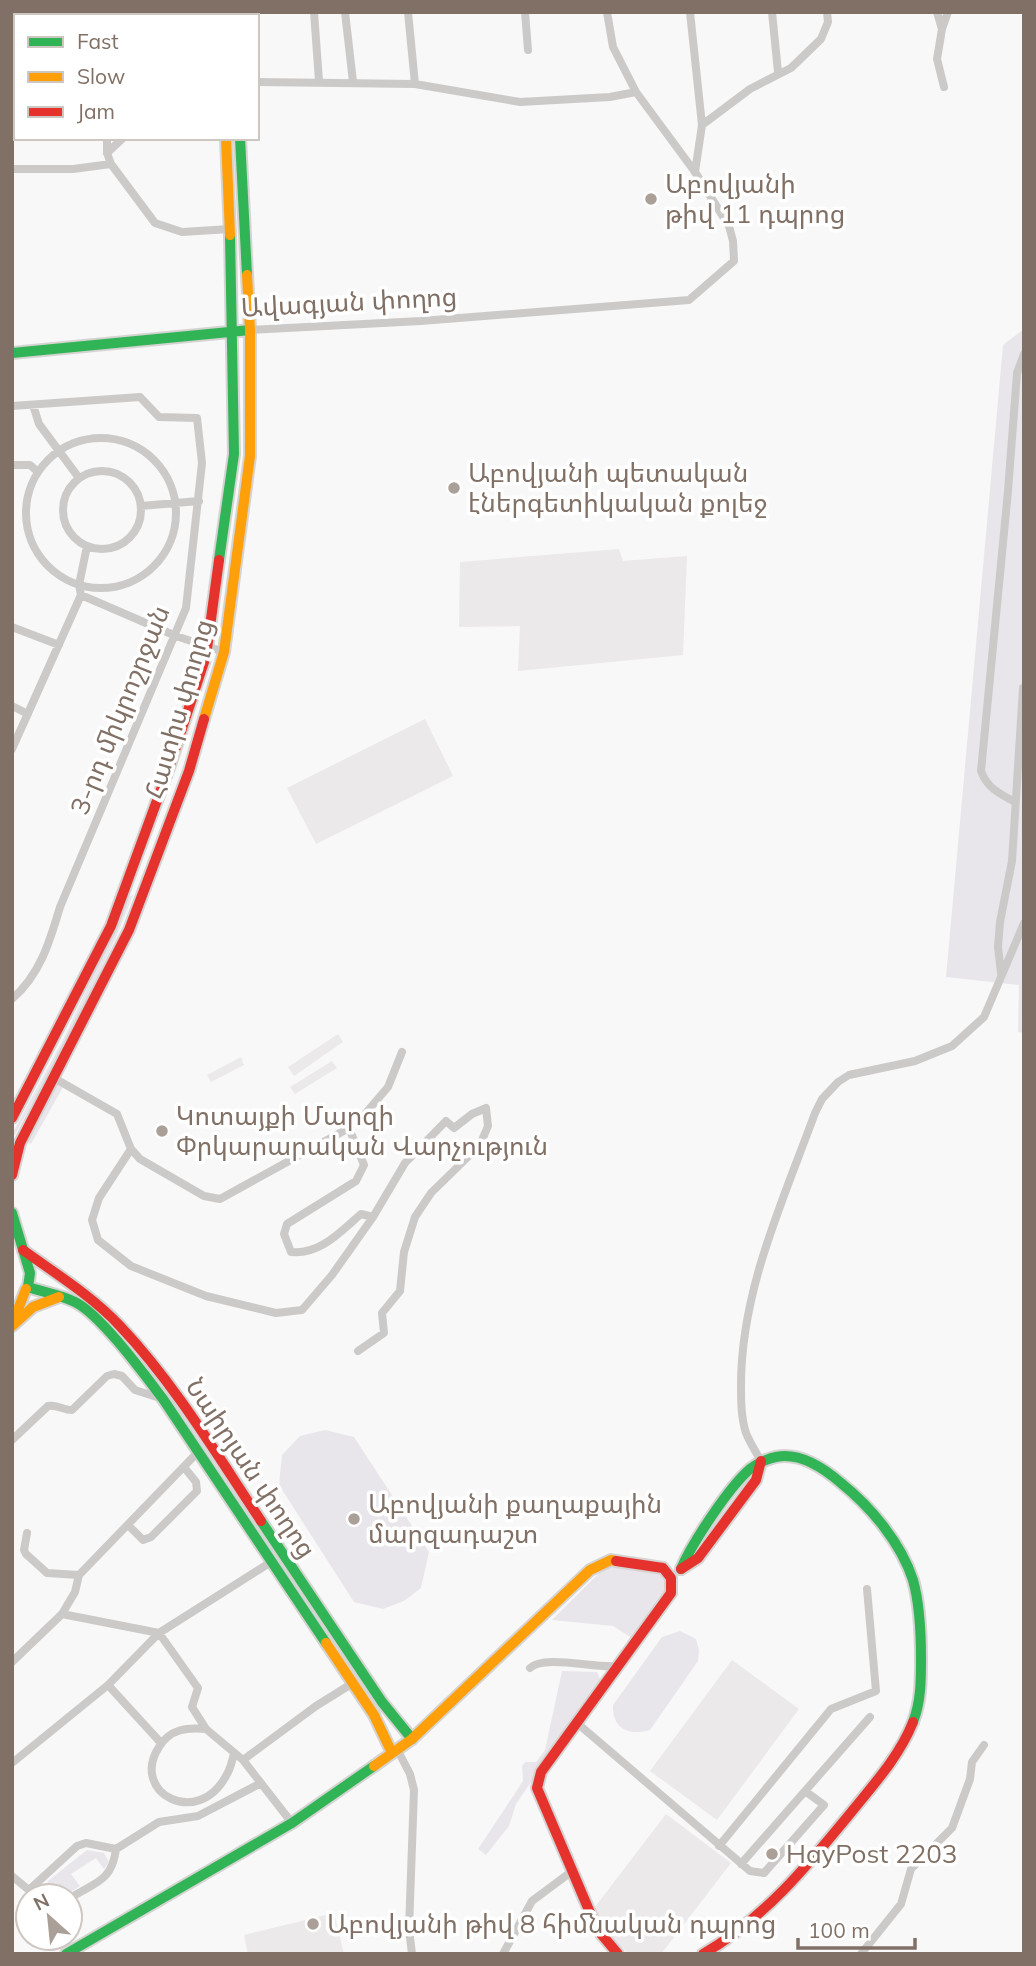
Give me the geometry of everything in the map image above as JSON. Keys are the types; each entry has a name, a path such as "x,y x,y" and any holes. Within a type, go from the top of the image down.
{"street":[{"path":"314,12 319,81"},
{"path":"345,12 353,82"},
{"path":"408,12 415,84"},
{"path":"525,12 528,50"},
{"path":"607,12 613,47 636,92 695,172"},
{"path":"690,12 702,125 695,172"},
{"path":"772,12 778,72"},
{"path":"702,125 750,89 790,68 821,39 828,22 827,12"},
{"path":"937,12 942,29"},
{"path":"944,88 937,58 948,12"},
{"path":"259,82 415,84 520,102 610,97 636,92"},
{"path":"107,140 107,153 111,164 155,223 182,232 230,229"},
{"path":"107,153 121,140"},
{"name":"Հատիս փողոց","path":"12,1118 111,926 166,778 208,646 234,454 226,140"},
{"name":"Հատիս փողոց","path":"12,1175 20,1143 129,930 146,889 189,771 225,652 250,456 250,330 240,140"},
{"path":"12,169 73,169 111,164"},
{"name":"Ավագյան փողոց","path":"12,353 233,331 421,321 689,300 734,261 729,226 695,172"},
{"path":"1015,802 985,782 981,771 1017,373 1024,354"},
{"name":"3-րդ միկրոշրջան","path":"12,999 27,986 40,962 60,907 186,608 202,463 197,418 159,417 140,397 33,405"},
{"path":"12,406 33,405 39,424 79,478"},
{"path":"87,440 123,440 149,453 161,468 177,503 177,523 163,557 151,571 134,582 115,588 79,585 55,572 36,551 24,521 24,503 37,471 58,451 87,440"},
{"path":"12,465 30,465 37,471"},
{"path":"102,470 117,473 132,482 140,497 141,506 141,518 137,528 122,544 103,549 86,545 70,533 62,512 65,495 79,478 102,470"},
{"path":"141,506 199,501"},
{"path":"12,748 81,595 79,585 86,545"},
{"path":"81,595 176,636 225,652"},
{"path":"13,630 59,645"},
{"path":"1001,976 998,947 1012,861 1023,688"},
{"path":"12,706 28,714"},
{"path":"761,1461 751,1443 743,1418 741,1373 744,1328 761,1263 815,1113 829,1089 849,1075 915,1061 952,1046 984,1017 1024,923"},
{"path":"54,1078 117,1114 131,1149 141,1159 204,1196 220,1199 349,1128 388,1087 402,1052"},
{"path":"131,1149 99,1198 92,1220 98,1240 131,1266 206,1296 276,1313 302,1310 332,1275 373,1217 405,1163 446,1121 454,1128 472,1114 486,1108 488,1126 480,1145 431,1194 415,1217 404,1252 400,1291 382,1313 384,1333 358,1352"},
{"path":"349,1128 364,1165 356,1181 287,1224 284,1234 291,1252 306,1254 327,1242 361,1214 373,1217"},
{"path":"12,1214 30,1273 27,1288 12,1324"},
{"name":"Նաիրյան փողոց","path":"23,1250 96,1304 120,1326 175,1393 382,1702 412,1738"},
{"path":"12,1291 27,1288"},
{"name":"Նաիրյան փողոց","path":"27,1288 76,1302 90,1313 136,1364 163,1399 353,1683 394,1751"},
{"path":"12,1324 40,1301 61,1297"},
{"path":"12,1440 48,1406 72,1410 107,1376 114,1374 122,1376 135,1390 163,1399"},
{"path":"12,1662 62,1614 75,1592 79,1575 197,1453"},
{"path":"670,1577 681,1569 687,1551 744,1474 761,1461 788,1455 823,1468 857,1496 897,1551 910,1573 915,1590 922,1670 921,1693 911,1727 886,1767 828,1841 743,1928 703,1954"},
{"path":"128,1525 144,1539 150,1537 197,1491 196,1482 184,1467"},
{"path":"27,1533 24,1550 26,1554 47,1573 79,1575"},
{"path":"66,1954 292,1823 412,1738 597,1565 611,1560 659,1566 670,1577 671,1592 541,1772 537,1784 539,1796 597,1929 618,1954"},
{"path":"12,1763 108,1685 159,1633 271,1562"},
{"path":"719,1846 831,1709 876,1691 867,1589"},
{"path":"62,1614 159,1633 198,1688 192,1707 206,1729 243,1760 292,1823"},
{"path":"530,1668 536,1663 548,1661 603,1668 617,1666"},
{"path":"243,1760 316,1706 353,1683"},
{"path":"108,1685 161,1743"},
{"path":"741,1864 870,1717"},
{"path":"577,1723 750,1871 764,1873 824,1805 805,1791"},
{"path":"206,1729 179,1730 168,1735 153,1756 155,1782 167,1797 186,1804 197,1802 218,1787 228,1774 234,1754"},
{"path":"861,1954 901,1904 911,1869 952,1828 970,1779 972,1762 984,1745"},
{"path":"394,1751 410,1774 414,1790 409,1929 412,1954"},
{"path":"43,1882 77,1846 86,1843 116,1849 159,1822 198,1816 261,1783"},
{"path":"84,1890 109,1875 114,1865 116,1849"},
{"path":"503,1954 532,1901 571,1872"}],"shaded area":[{"path":"1024,329 1024,1033 1018,1032 1019,985 946,977 1003,345"},
{"path":"619,549 623,561 687,556 683,655 518,671 520,626 459,627 460,562"},
{"path":"425,719 453,776 316,844 287,788"},
{"path":"133,895 115,940 68,1038 15,1135 12,1134 64,1038 130,896"},
{"path":"338,1034 343,1042 294,1076 288,1067"},
{"path":"241,1057 244,1065 211,1082 207,1075"},
{"path":"332,1061 337,1068 295,1094 290,1087"},
{"path":"57,1083 63,1087 31,1144 25,1141"},
{"path":"96,1310 137,1354 172,1399 382,1711 379,1714 95,1312"},
{"name":"Աբովյանի քաղաքային մարզադաշտ","path":"325,1430 354,1437 429,1552 421,1588 404,1601 383,1609 354,1602 279,1485 282,1455 300,1436"},
{"path":"611,1567 658,1573 667,1581 667,1590 632,1638 613,1626 552,1620 599,1573"},
{"path":"680,1631 696,1639 698,1661 650,1730 635,1732 623,1729 615,1720 613,1705 662,1637"},
{"path":"732,1660 799,1709 717,1820 650,1771"},
{"path":"562,1671 597,1672 601,1681 516,1804 509,1826 486,1855 478,1849 523,1781 522,1766 525,1762 536,1762 545,1750"},
{"path":"666,1814 731,1863 661,1954 629,1954 604,1932 595,1907"},
{"path":"87,1850 104,1853 109,1862 104,1869 96,1858 71,1874 77,1882 48,1881"},
{"name":"Աբովյանի թիվ 8 հիմնական դպրոց","path":"334,1913 344,1954 248,1954 244,1935"}],"traffic: fast":[{"path":"240,140 247,275"},
{"path":"219,560 234,454 230,235"},
{"path":"12,353 250,330"},
{"path":"12,1213 30,1273 28,1287"},
{"path":"28,1287 75,1302 97,1319 122,1346 163,1399 326,1643"},
{"path":"681,1569 712,1516 741,1477 754,1466 771,1458 785,1456 800,1458 822,1469 874,1514 893,1539 908,1566 920,1619 921,1683 913,1722"},
{"path":"261,1521 382,1702 412,1739"},
{"path":"66,1954 292,1823 374,1766"}],"traffic: slow":[{"path":"226,140 230,235"},
{"path":"204,719 224,652 250,456 247,275"},
{"path":"15,1317 26,1289"},
{"path":"12,1326 33,1307 59,1297"},
{"path":"374,1766 412,1739 590,1570 611,1560 616,1561"},
{"path":"326,1643 374,1715 392,1753"}],"traffic: jam":[{"path":"12,1118 111,926 170,765 206,656 219,560"},
{"path":"12,1175 20,1143 129,930 189,771 204,719"},
{"path":"23,1250 98,1305 140,1348 195,1420 261,1521"},
{"path":"681,1569 698,1558 756,1480 761,1461"},
{"path":"616,1561 663,1568 671,1578 671,1593 541,1772 537,1788 597,1929 618,1954"},
{"path":"703,1954 746,1924 802,1870 886,1768 913,1722"}],"place":[{"name":"Աբովյանի թիվ 11 դպրոց","path":"651,199"},
{"name":"Աբովյանի պետական էներգետիկական քոլեջ","path":"454,488"},
{"name":"Կոտայքի Մարզի Փրկարարական Վարչություն","path":"162,1131"},
{"name":"Աբովյանի քաղաքային մարզադաշտ","path":"354,1519"},
{"name":"HayPost 2203","path":"772,1854"},
{"name":"Աբովյանի թիվ 8 հիմնական դպրոց","path":"313,1924"}]}
